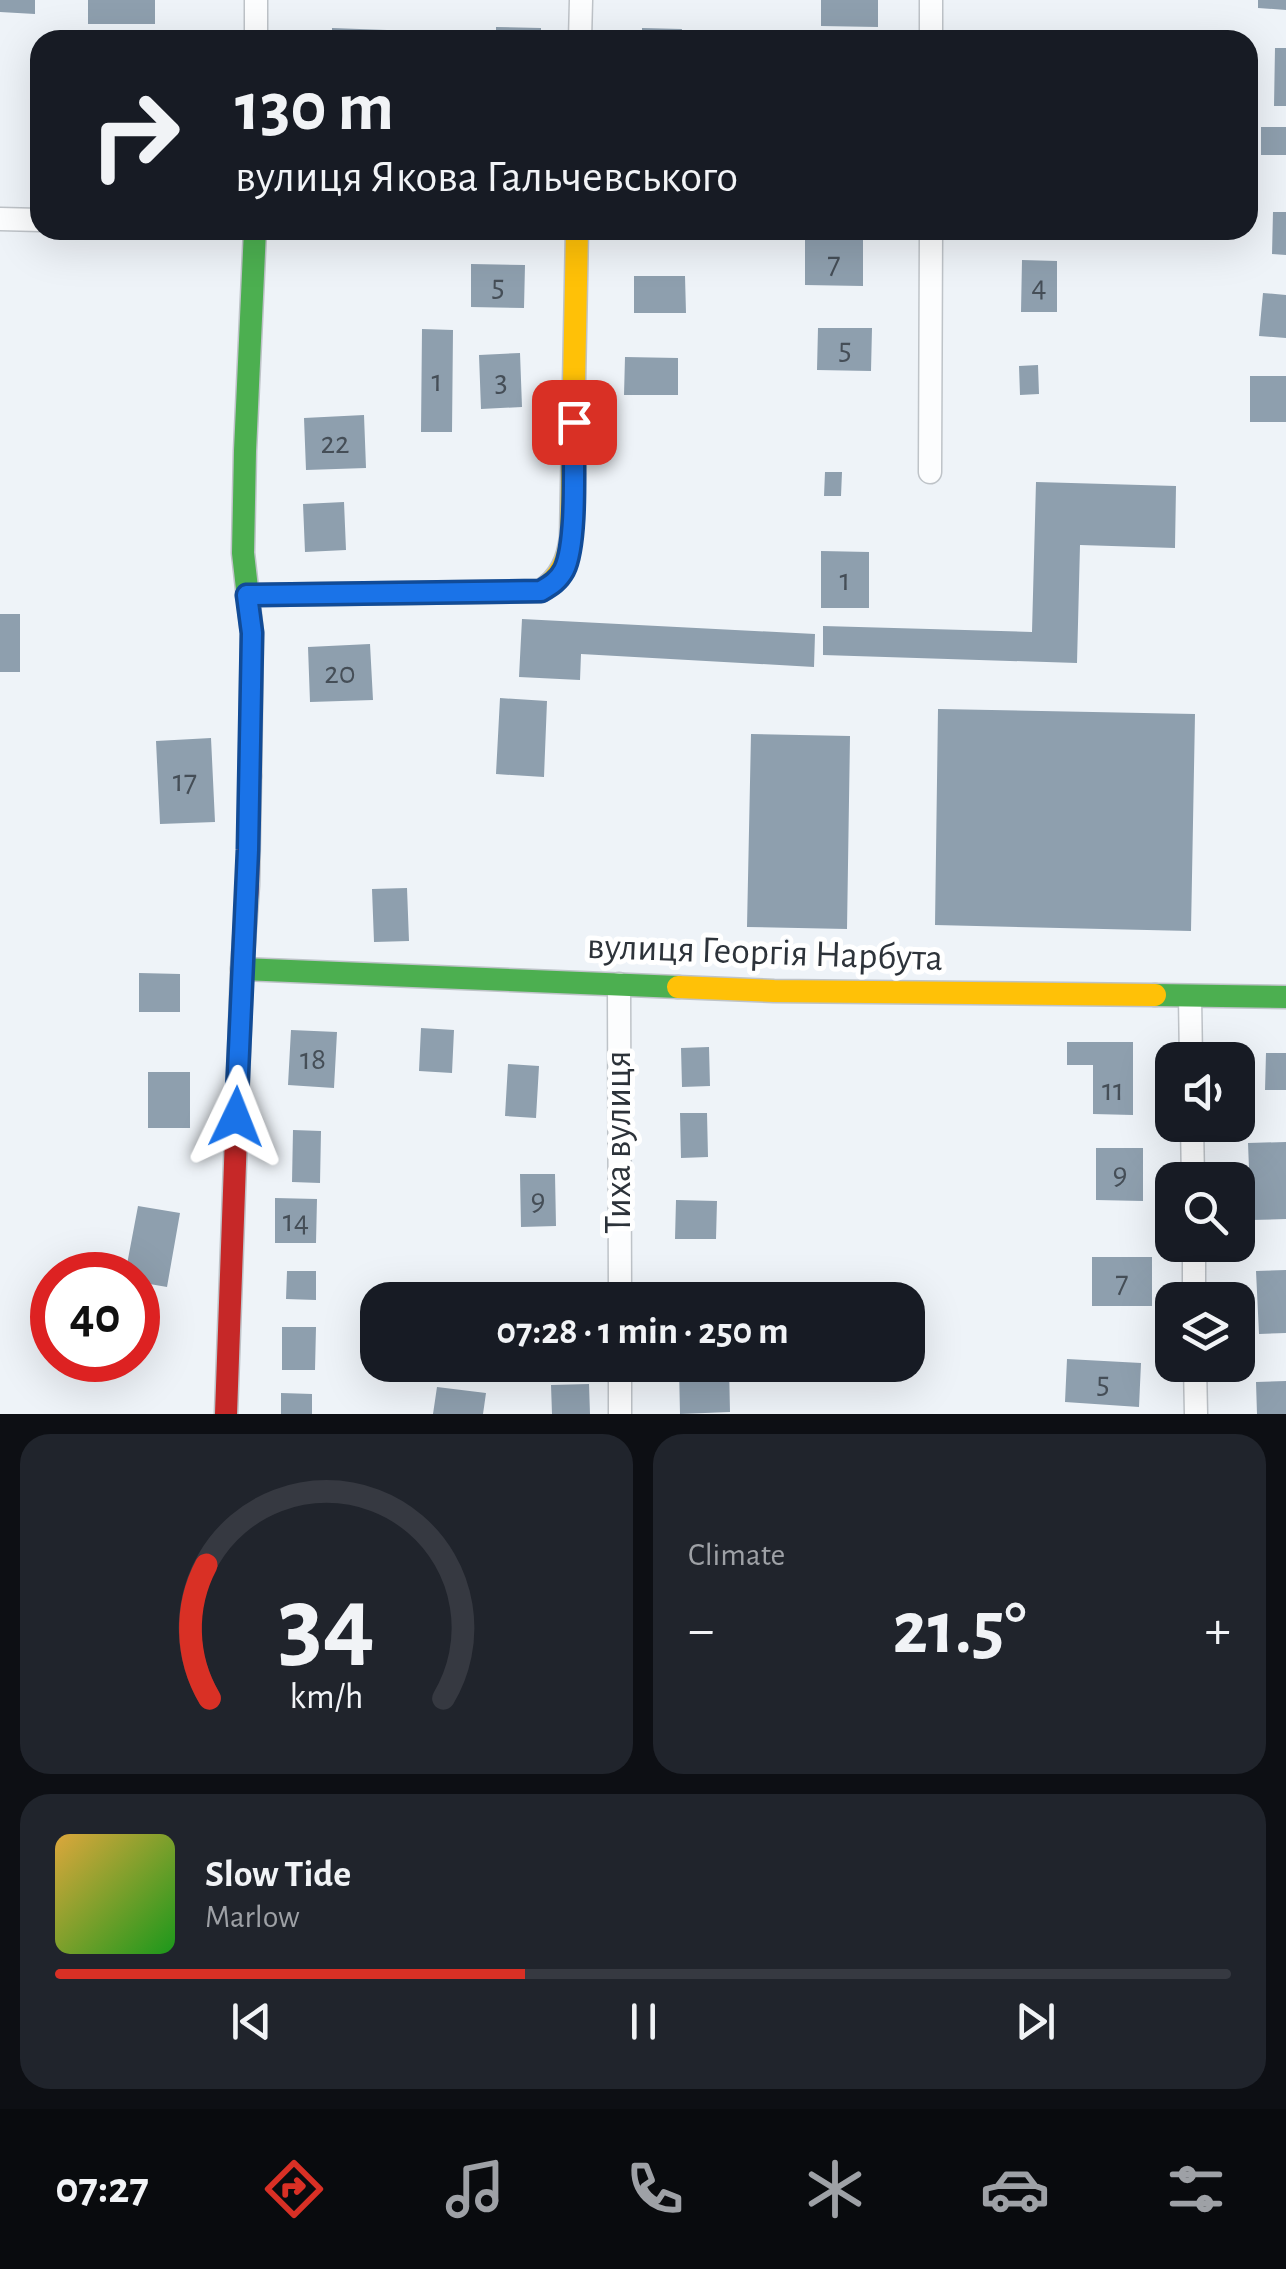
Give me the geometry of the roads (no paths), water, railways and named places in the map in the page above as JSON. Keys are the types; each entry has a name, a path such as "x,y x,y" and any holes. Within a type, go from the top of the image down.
{"street":[{"path":"256,0 256,30"},
{"path":"580,30 581,0"},
{"path":"931,0 931,30"},
{"path":"0,219 30,220"},
{"path":"226,1414 248,886 252,633 244,553 245,451 255,240"},
{"path":"247,595 541,591 554,583 563,571 572,537 577,240"},
{"path":"930,472 931,240"},
{"name":"вулиця Георгія Нарбута","path":"242,969 774,990 1286,997"},
{"name":"Тиха вулиця","path":"618,984 620,1282"},
{"path":"1190,997 1191,1042"},
{"path":"620,1382 620,1414"},
{"path":"1195,1382 1196,1414"}]}
